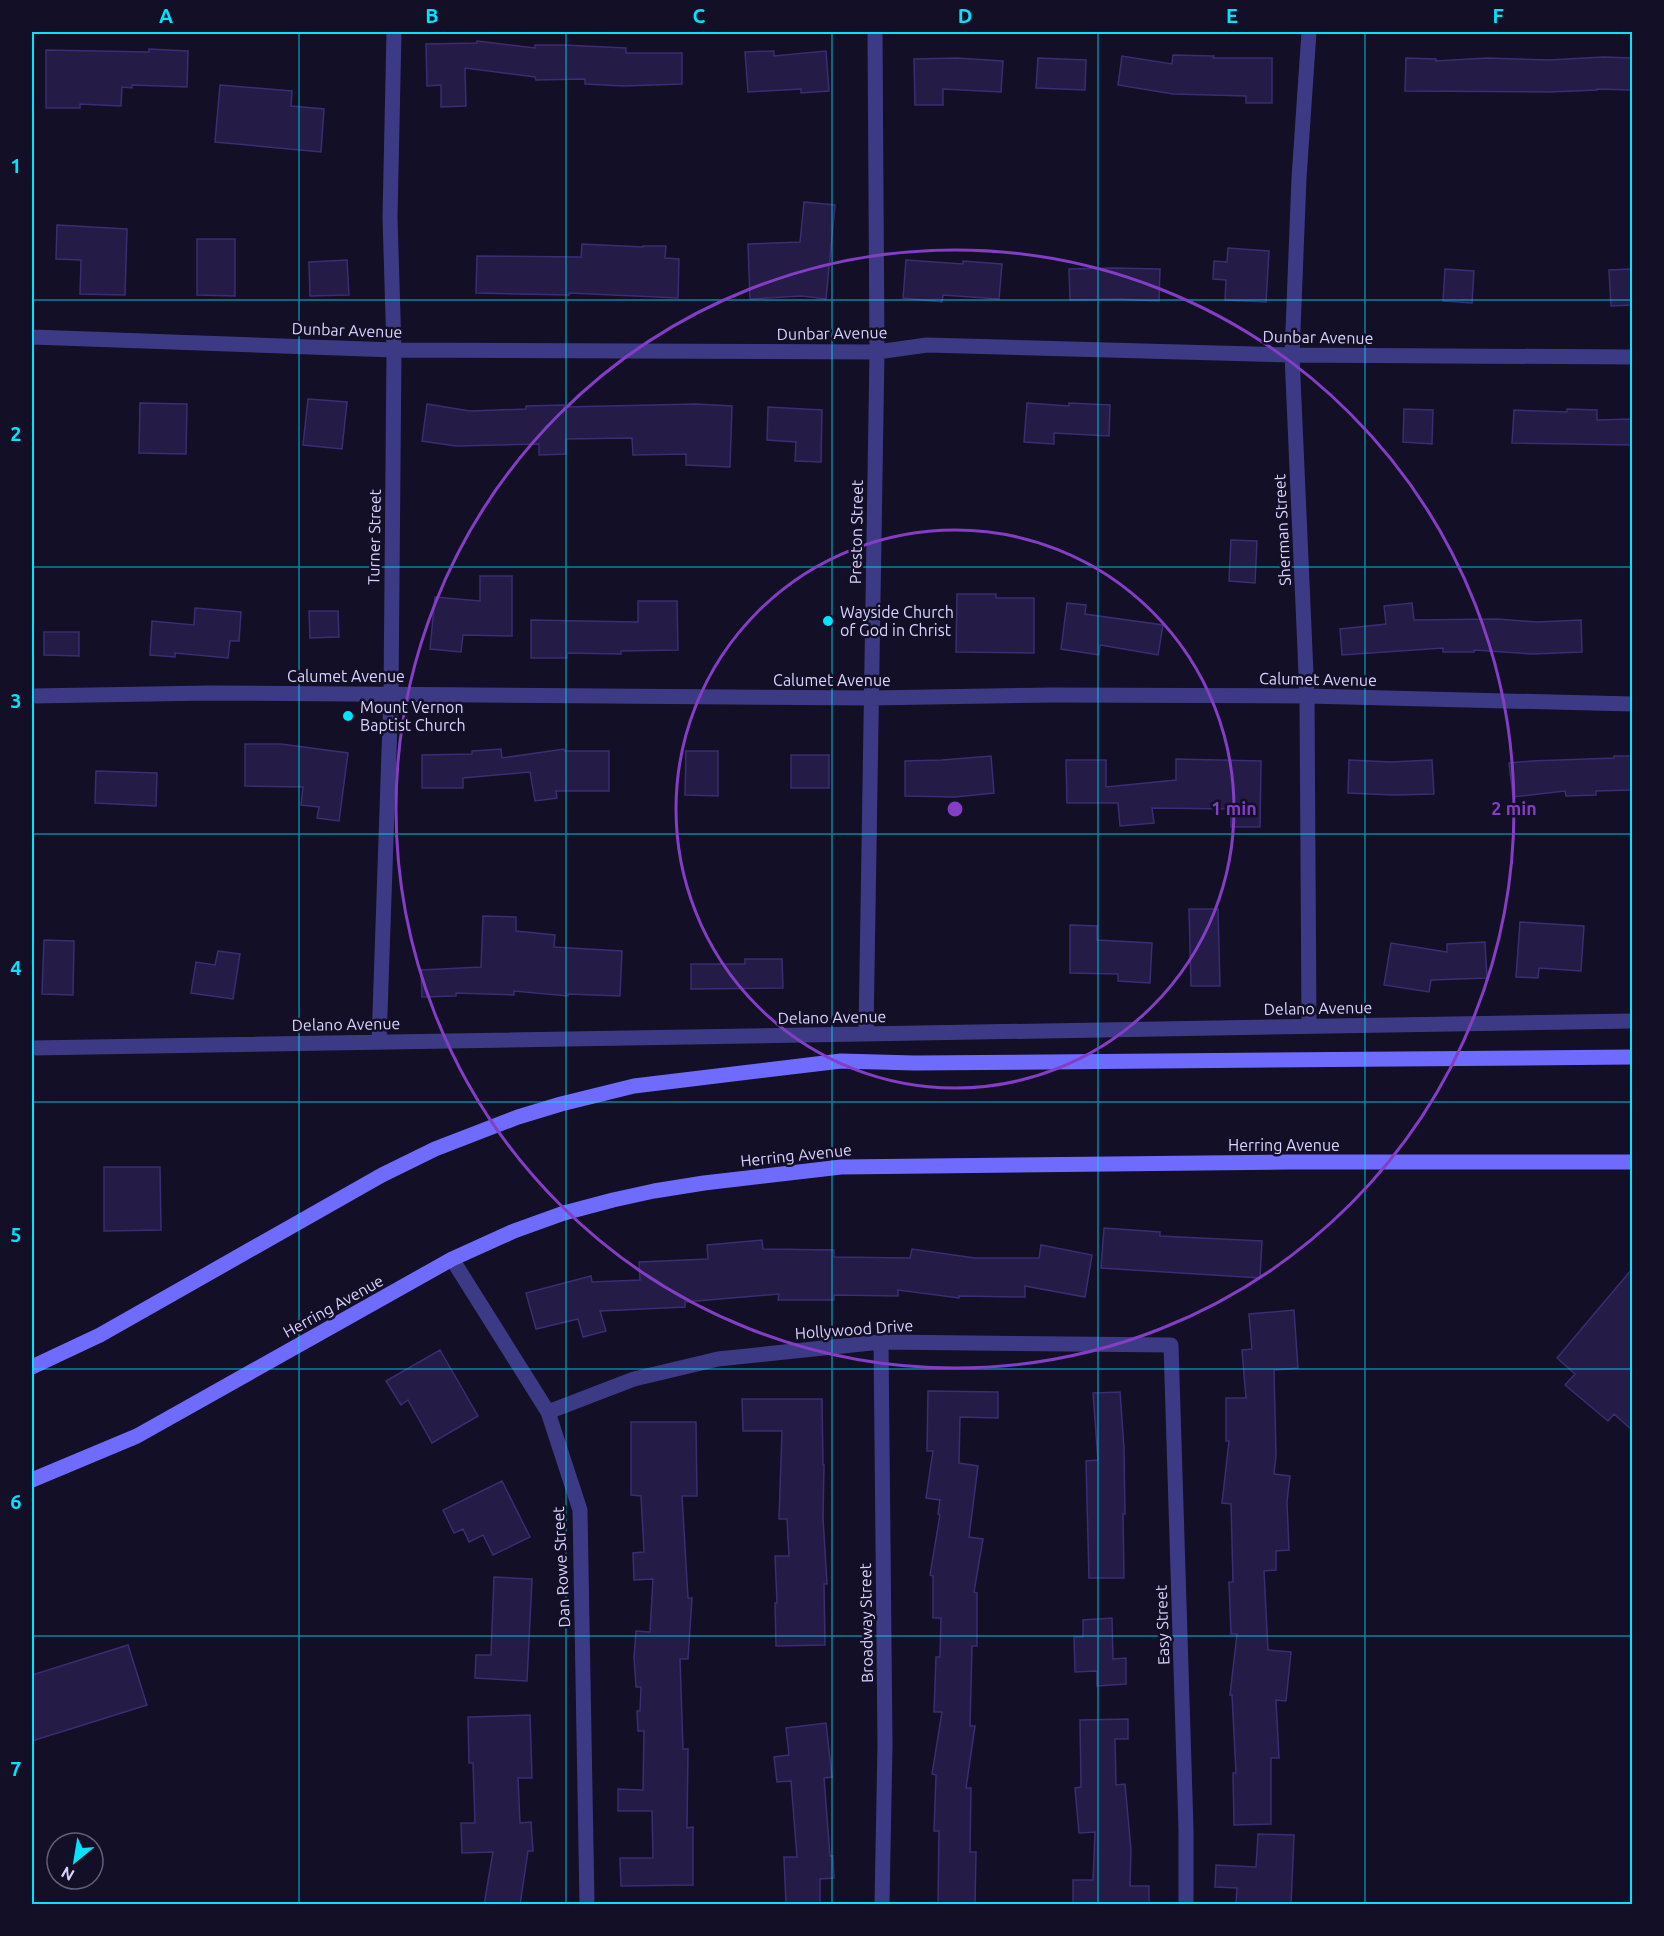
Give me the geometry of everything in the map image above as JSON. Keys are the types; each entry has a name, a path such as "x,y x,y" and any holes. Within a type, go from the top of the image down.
{"main road":[{"path":"32,1366 100,1335 382,1175 435,1149 518,1116 634,1086 841,1061 914,1063 1632,1057"},
{"name":"Herring Avenue","path":"32,1480 137,1436 452,1259 514,1231 564,1213 613,1200 705,1183 841,1167 1288,1162 1632,1162"}],"street":[{"name":"Turner Street","path":"379,1042 391,694 394,350 390,217 394,32"},
{"name":"Preston Street","path":"866,1034 877,352 878,194 875,32"},
{"name":"Sherman Street","path":"1309,32 1299,178 1292,355 1307,696 1310,1026"},
{"name":"Dunbar Avenue","path":"32,337 394,350 877,352 927,345 1292,355 1632,357"},
{"name":"Calumet Avenue","path":"32,696 210,693 872,699 1054,695 1307,696 1632,704"},
{"name":"Delano Avenue","path":"32,1048 1632,1021"},
{"name":"Dan Rowe Street","path":"452,1259 548,1412 580,1510 587,1905"},
{"name":"Hollywood Drive","path":"548,1412 626,1381 703,1362 881,1342 1171,1345"},
{"name":"Broadway Street","path":"881,1342 885,1744 882,1905"},
{"name":"Easy Street","path":"1171,1345 1186,1829 1186,1905"}],"building":[{"path":"477,41 535,48 535,45 564,45 626,48 626,53 682,53 682,84 624,86 585,84 585,79 536,80 535,77 465,68 466,106 441,107 441,85 427,86 426,44 477,43"},
{"path":"149,49 188,51 187,87 132,85 132,88 122,87 121,106 80,104 80,108 46,108 46,50 149,52"},
{"path":"774,51 774,56 826,51 829,91 801,93 801,89 748,92 745,52"},
{"path":"1173,55 1272,58 1272,103 1246,103 1246,96 1173,94 1118,85 1122,56 1172,64"},
{"path":"957,58 1003,61 1001,92 943,89 943,105 915,105 914,59"},
{"path":"1038,58 1086,60 1085,90 1036,88"},
{"path":"1406,58 1436,59 1436,61 1632,58 1632,90 1405,91"},
{"path":"220,85 292,91 291,106 324,109 321,152 215,142"},
{"path":"804,202 835,205 826,299 802,296 750,299 748,244 800,242"},
{"path":"57,225 127,229 125,295 80,294 81,260 56,259"},
{"path":"197,239 235,239 235,296 197,295"},
{"path":"582,244 666,246 665,258 679,259 678,298 569,293 569,295 476,293 477,256 581,257"},
{"path":"1228,248 1269,251 1266,302 1225,300 1226,280 1213,279 1214,261 1227,262"},
{"path":"347,260 349,295 310,296 309,262"},
{"path":"906,260 1002,264 999,299 943,295 942,302 903,298"},
{"path":"1069,269 1160,269 1159,301 1070,300"},
{"path":"1445,269 1474,271 1472,303 1443,301"},
{"path":"1632,269 1632,305 1611,306 1609,270"},
{"path":"308,399 347,402 342,449 303,445"},
{"path":"140,403 187,404 186,454 139,453"},
{"path":"1027,403 1069,406 1069,403 1110,405 1109,436 1054,433 1054,444 1024,442"},
{"path":"427,404 470,411 564,405 564,407 696,404 732,406 730,467 686,465 686,454 633,455 632,438 566,439 566,454 539,455 539,444 456,446 422,441"},
{"path":"768,407 822,410 821,462 795,461 796,442 767,440"},
{"path":"1404,409 1433,410 1432,444 1403,442"},
{"path":"1567,409 1597,410 1597,420 1632,419 1632,445 1512,443 1514,410 1567,412"},
{"path":"1231,540 1257,541 1255,583 1229,581"},
{"path":"480,576 512,576 512,636 463,635 461,652 430,649 435,597 480,601"},
{"path":"957,594 996,594 996,598 1034,598 1034,653 956,652"},
{"path":"638,601 677,601 678,650 621,651 621,654 567,653 567,658 531,658 531,620 638,622"},
{"path":"1067,603 1086,605 1085,614 1163,625 1158,655 1100,645 1099,655 1061,649"},
{"path":"1412,603 1414,620 1498,619 1537,622 1581,620 1582,652 1532,654 1474,650 1474,652 1443,652 1443,648 1342,655 1340,629 1386,624 1384,606"},
{"path":"195,608 241,612 239,641 230,641 228,658 175,653 175,657 150,655 152,621 194,625"},
{"path":"309,611 338,611 339,637 310,638"},
{"path":"44,632 79,632 79,656 44,655"},
{"path":"245,744 281,744 348,753 339,821 317,818 319,807 301,805 303,787 245,786"},
{"path":"501,749 502,758 564,749 565,751 609,751 609,791 556,791 557,798 535,801 530,772 463,778 463,788 422,788 422,755 472,754 472,751"},
{"path":"686,751 718,751 718,796 685,795"},
{"path":"791,755 829,755 829,788 791,788"},
{"path":"991,756 994,793 955,797 905,796 905,761"},
{"path":"1614,756 1632,756 1632,790 1596,791 1596,795 1566,796 1565,791 1513,797 1509,763 1614,758"},
{"path":"1176,759 1261,761 1260,827 1231,827 1231,809 1152,808 1154,823 1120,826 1118,803 1067,803 1066,760 1106,760 1106,787 1176,780"},
{"path":"1349,760 1390,762 1432,760 1434,794 1348,793"},
{"path":"96,771 157,773 156,806 95,803"},
{"path":"1189,909 1218,909 1220,986 1191,986"},
{"path":"483,916 516,917 516,931 555,935 554,947 622,951 620,996 568,994 568,996 514,991 514,995 456,993 456,996 422,997 421,970 481,967"},
{"path":"1520,922 1584,926 1581,971 1539,968 1538,978 1516,977"},
{"path":"1070,925 1097,926 1097,940 1152,943 1150,983 1118,981 1118,974 1070,973"},
{"path":"44,940 74,941 73,995 42,994"},
{"path":"1485,942 1487,978 1431,980 1429,992 1384,985 1391,943 1447,952 1447,944"},
{"path":"218,951 240,954 233,999 191,993 196,962 215,965"},
{"path":"745,959 782,959 783,988 691,989 691,964 745,964"},
{"path":"104,1167 160,1167 161,1230 104,1231"},
{"path":"1104,1228 1160,1232 1160,1236 1262,1241 1260,1278 1101,1268"},
{"path":"762,1240 763,1249 834,1250 834,1257 910,1258 912,1249 975,1258 1039,1258 1041,1245 1092,1255 1085,1297 1025,1286 1025,1297 959,1296 959,1298 898,1290 898,1296 834,1295 834,1300 778,1300 779,1294 685,1302 685,1307 600,1311 606,1331 583,1337 578,1319 536,1329 526,1293 591,1276 592,1282 640,1280 639,1262 708,1259 707,1245"},
{"path":"1632,1269 1632,1430 1614,1414 1608,1421 1565,1385 1575,1374 1557,1358"},
{"path":"1294,1310 1298,1368 1274,1370 1276,1455 1274,1474 1290,1476 1287,1502 1289,1550 1276,1551 1276,1570 1264,1571 1268,1650 1291,1652 1286,1701 1276,1700 1279,1758 1271,1758 1271,1824 1234,1825 1233,1773 1236,1773 1232,1695 1230,1695 1237,1634 1231,1634 1229,1582 1233,1582 1231,1504 1222,1503 1229,1441 1226,1441 1226,1398 1246,1398 1242,1350 1252,1349 1249,1314"},
{"path":"440,1350 478,1416 432,1443 408,1400 401,1405 386,1381"},
{"path":"928,1391 998,1392 998,1418 960,1417 959,1463 978,1466 969,1537 983,1539 974,1592 977,1593 977,1646 972,1646 970,1726 975,1726 966,1788 971,1788 970,1852 976,1852 975,1905 938,1905 939,1831 934,1831 936,1775 932,1774 942,1712 934,1712 936,1657 940,1657 941,1618 933,1618 933,1576 930,1575 940,1515 938,1514 940,1500 926,1498 933,1451 927,1451"},
{"path":"1120,1392 1124,1448 1124,1578 1089,1578 1086,1461 1098,1460 1093,1393"},
{"path":"742,1399 822,1399 823,1518 827,1584 824,1584 825,1645 776,1646 775,1556 789,1556 787,1519 779,1519 782,1431 743,1431"},
{"path":"631,1422 696,1422 697,1496 682,1496 688,1598 692,1598 688,1659 680,1659 683,1749 688,1749 687,1828 693,1827 693,1885 621,1886 620,1858 653,1858 652,1811 618,1811 618,1789 643,1790 644,1731 638,1731 637,1711 640,1711 641,1687 636,1687 634,1657 636,1631 650,1632 653,1579 634,1580 633,1553 644,1552 641,1496 631,1495"},
{"path":"502,1481 530,1537 493,1555 483,1535 469,1542 463,1529 454,1533 443,1510"},
{"path":"494,1577 532,1579 527,1681 475,1678 476,1655 491,1655"},
{"path":"1112,1618 1113,1659 1126,1658 1126,1684 1097,1686 1097,1671 1075,1672 1074,1637 1083,1637 1083,1620"},
{"path":"128,1645 147,1705 32,1741 32,1675"},
{"path":"530,1715 532,1778 518,1778 520,1823 531,1822 533,1851 528,1851 520,1905 484,1905 493,1852 462,1853 461,1823 475,1823 473,1763 469,1763 468,1717"},
{"path":"1128,1719 1128,1739 1115,1739 1116,1785 1125,1784 1131,1850 1130,1886 1149,1886 1149,1905 1073,1903 1073,1880 1093,1880 1095,1832 1079,1833 1075,1788 1081,1787 1080,1720"},
{"path":"826,1723 832,1777 824,1778 834,1878 820,1879 820,1905 786,1905 784,1857 797,1857 791,1781 777,1782 774,1757 789,1755 786,1728"},
{"path":"1258,1834 1294,1835 1291,1905 1236,1905 1237,1888 1215,1887 1216,1865 1256,1867"}],"place":[{"name":"Wayside Church of God in Christ","path":"828,621"},
{"name":"Mount Vernon Baptist Church","path":"348,716"}]}
